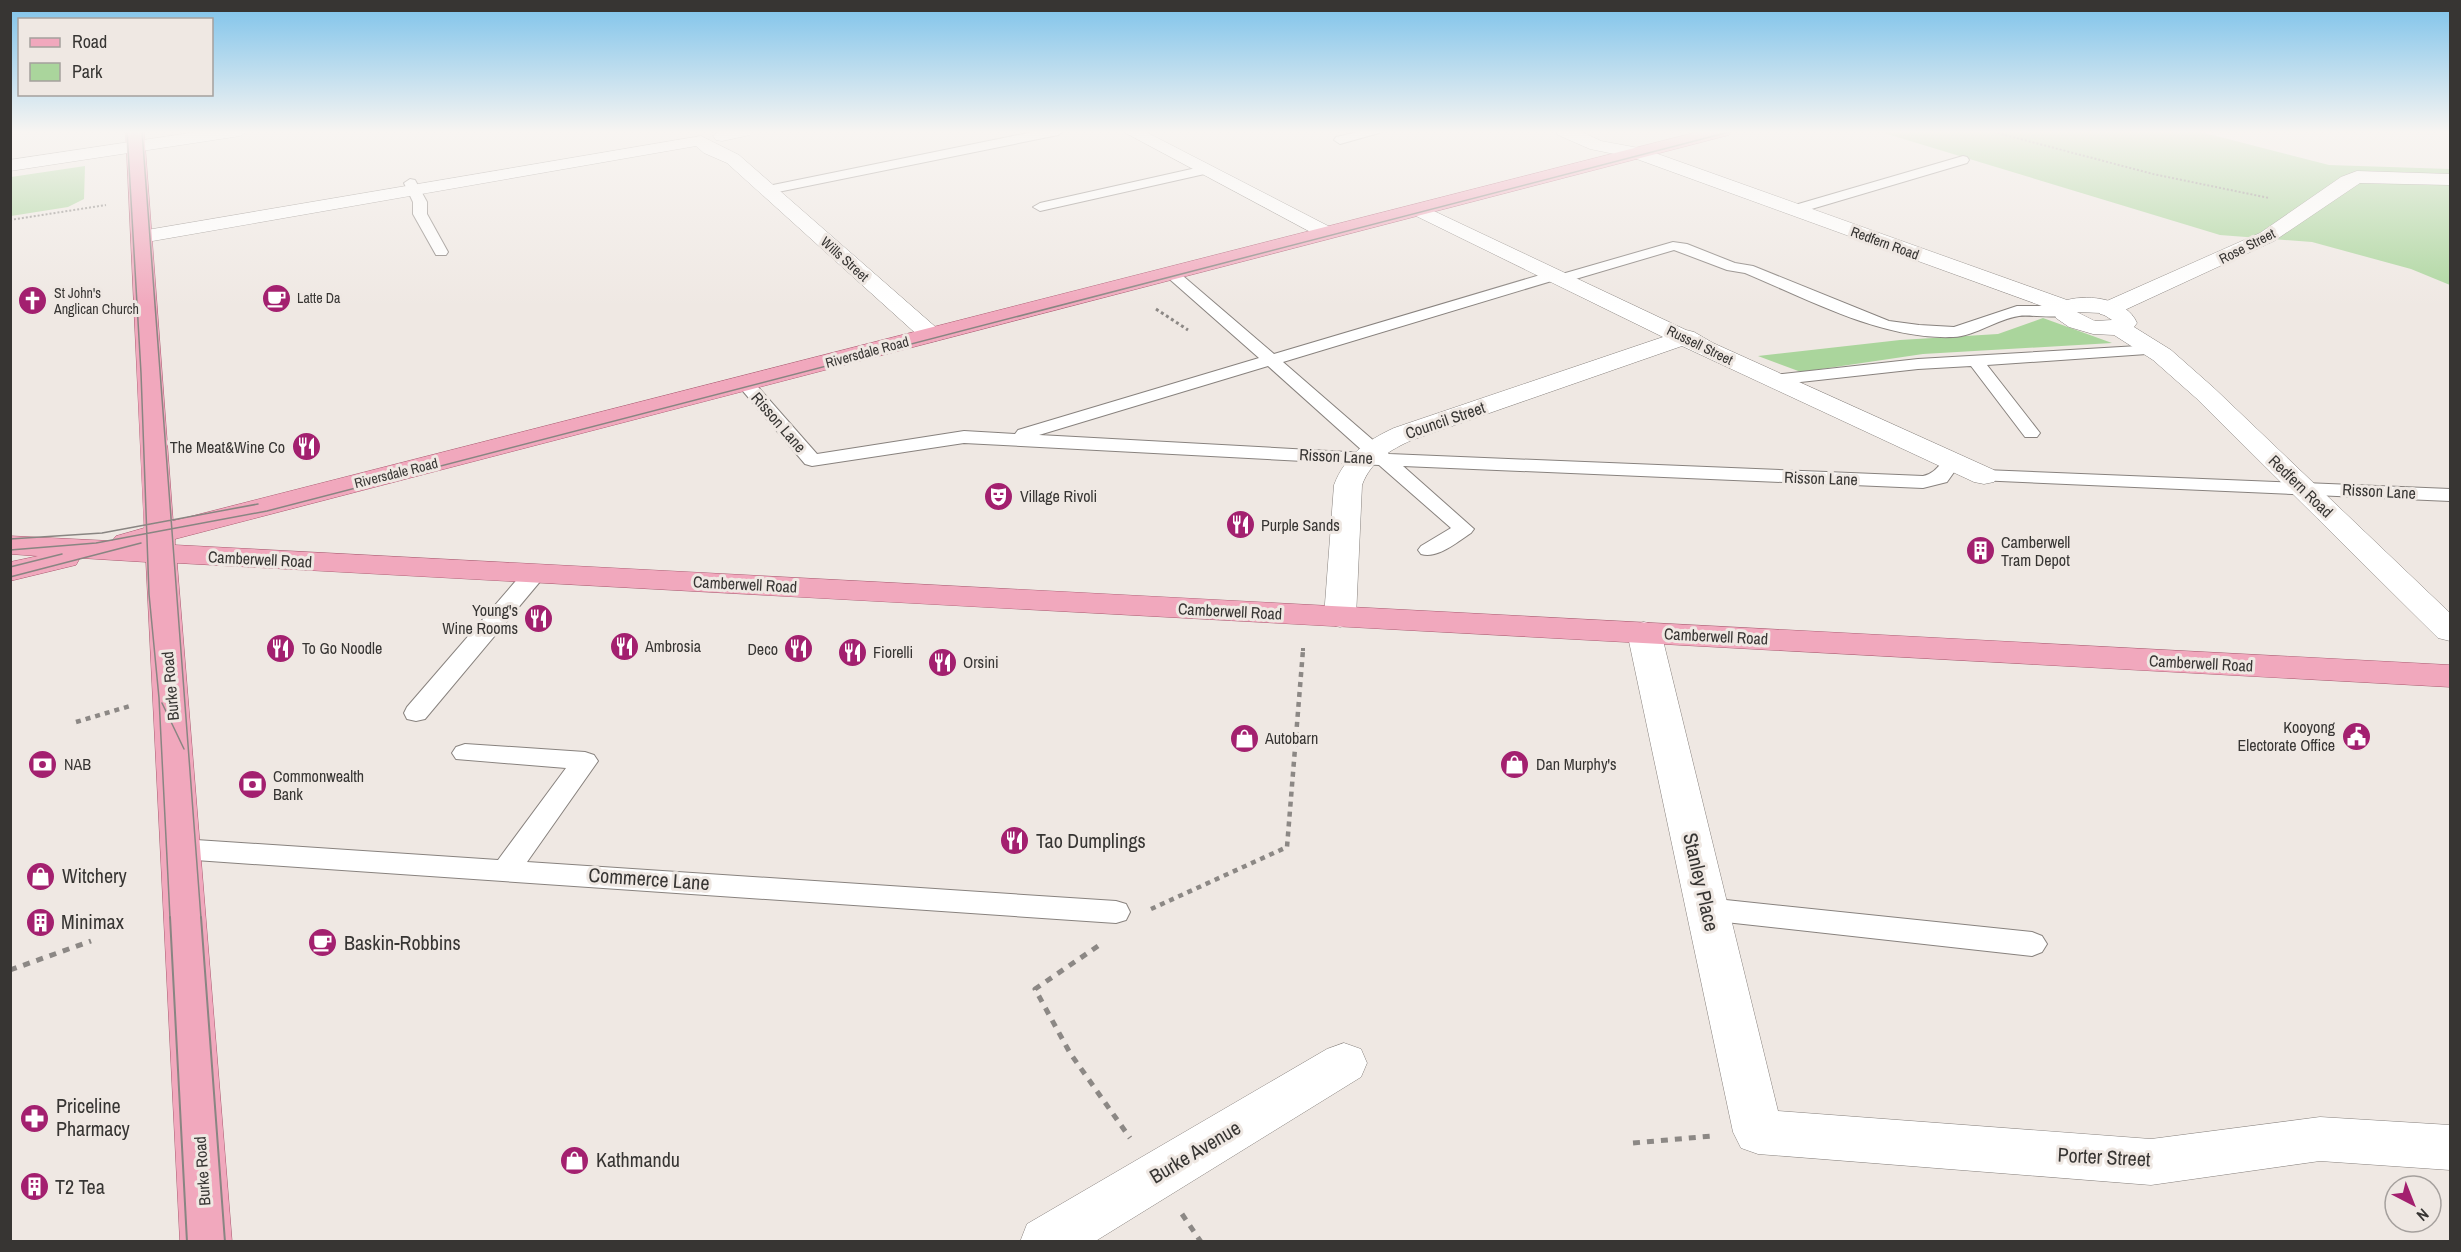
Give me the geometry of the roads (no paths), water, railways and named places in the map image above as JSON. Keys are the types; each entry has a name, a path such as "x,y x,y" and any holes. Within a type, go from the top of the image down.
{"main road":[{"name":"Burke Road","path":"138,189 159,544 171,694 206,1242"},
{"name":"Riversdale Road","path":"159,544 745,383 1498,189"},
{"name":"Camberwell Road","path":"10,545 96,550 159,544 535,573 1644,632 2448,678"},
{"path":"10,572 96,550"}],"street":[{"path":"141,233 392,189"},
{"path":"1243,189 1328,233"},
{"name":"Redfern Road","path":"1737,189 2065,309"},
{"name":"Rose Street","path":"2113,318 2267,237 2336,189"},
{"name":"Wills Street","path":"768,190 931,335"},
{"name":"Russell Street","path":"1419,210 1774,380 1984,476"},
{"path":"2065,309 2084,304 2113,318"},
{"name":"Redfern Road","path":"2113,318 2205,393 2451,631"},
{"name":"Council Street","path":"1372,455 1403,434 1686,338"},
{"path":"1340,617 1348,485 1355,467 1372,455"},
{"name":"Stanley Place","path":"1644,632 1758,1132"},
{"name":"Burke Avenue","path":"1046,1242 1344,1063"},
{"name":"Porter Street","path":"1758,1132 2151,1162 2320,1139 2451,1148"}],"lane":[{"path":"414,189 420,202 420,214 441,252"},
{"path":"1040,207 1118,189"},
{"path":"1793,210 1863,189"},
{"path":"1009,438 1269,360 1673,246 1682,247 1732,267 1748,269 1886,325 1935,332 1955,332 2018,311 2065,309"},
{"path":"1171,273 1372,455 1464,529 1428,550"},
{"path":"1774,380 1918,364 2155,350"},
{"path":"1975,360 2031,433"},
{"name":"Risson Lane","path":"745,383 812,460 964,437 1923,482 1940,478 1953,461"},
{"name":"Risson Lane","path":"1984,476 2451,495"},
{"path":"416,713 535,573"},
{"path":"465,753 585,761 507,869"},
{"name":"Commerce Lane","path":"181,849 507,869 1116,912"},
{"path":"1707,909 2032,944"}],"tram line":[{"path":"130,189 146,525"},
{"path":"146,189 171,520"},
{"path":"172,529 267,511 1508,189"},
{"path":"171,520 258,504"},
{"path":"146,525 171,520"},
{"path":"171,520 172,529"},
{"path":"10,539 102,533 146,525"},
{"path":"146,525 147,533"},
{"path":"147,533 172,529"},
{"path":"172,529 201,918"},
{"path":"10,550 96,543 147,533"},
{"path":"147,533 149,594 159,698 170,918"},
{"path":"10,577 141,543"},
{"path":"10,567 62,554"},
{"path":"162,703 184,749"},
{"path":"170,917 187,1242"},
{"path":"201,917 225,1242"}],"place":[{"name":"Latte Da","path":"276,298"},
{"name":"St John's Anglican Church","path":"33,301"},
{"name":"The Meat&Wine Co","path":"306,447"},
{"name":"Village Rivoli","path":"999,496"},
{"name":"Purple Sands","path":"1240,525"},
{"name":"Camberwell Tram Depot","path":"1980,551"},
{"name":"Young's Wine Rooms","path":"539,619"},
{"name":"Ambrosia","path":"624,646"},
{"name":"To Go Noodle","path":"281,648"},
{"name":"Deco","path":"799,649"},
{"name":"Fiorelli","path":"852,652"},
{"name":"Orsini","path":"942,662"},
{"name":"Kooyong Electorate Office","path":"2356,736"},
{"name":"Autobarn","path":"1244,738"},
{"name":"NAB","path":"43,764"},
{"name":"Dan Murphy's","path":"1515,764"},
{"name":"Commonwealth Bank","path":"252,785"},
{"name":"Tao Dumplings","path":"1015,841"},
{"name":"Witchery","path":"41,876"},
{"name":"Minimax","path":"40,922"},
{"name":"Baskin-Robbins","path":"323,943"},
{"name":"Priceline Pharmacy","path":"35,1118"},
{"name":"Kathmandu","path":"575,1160"},
{"name":"T2 Tea","path":"34,1187"}]}
